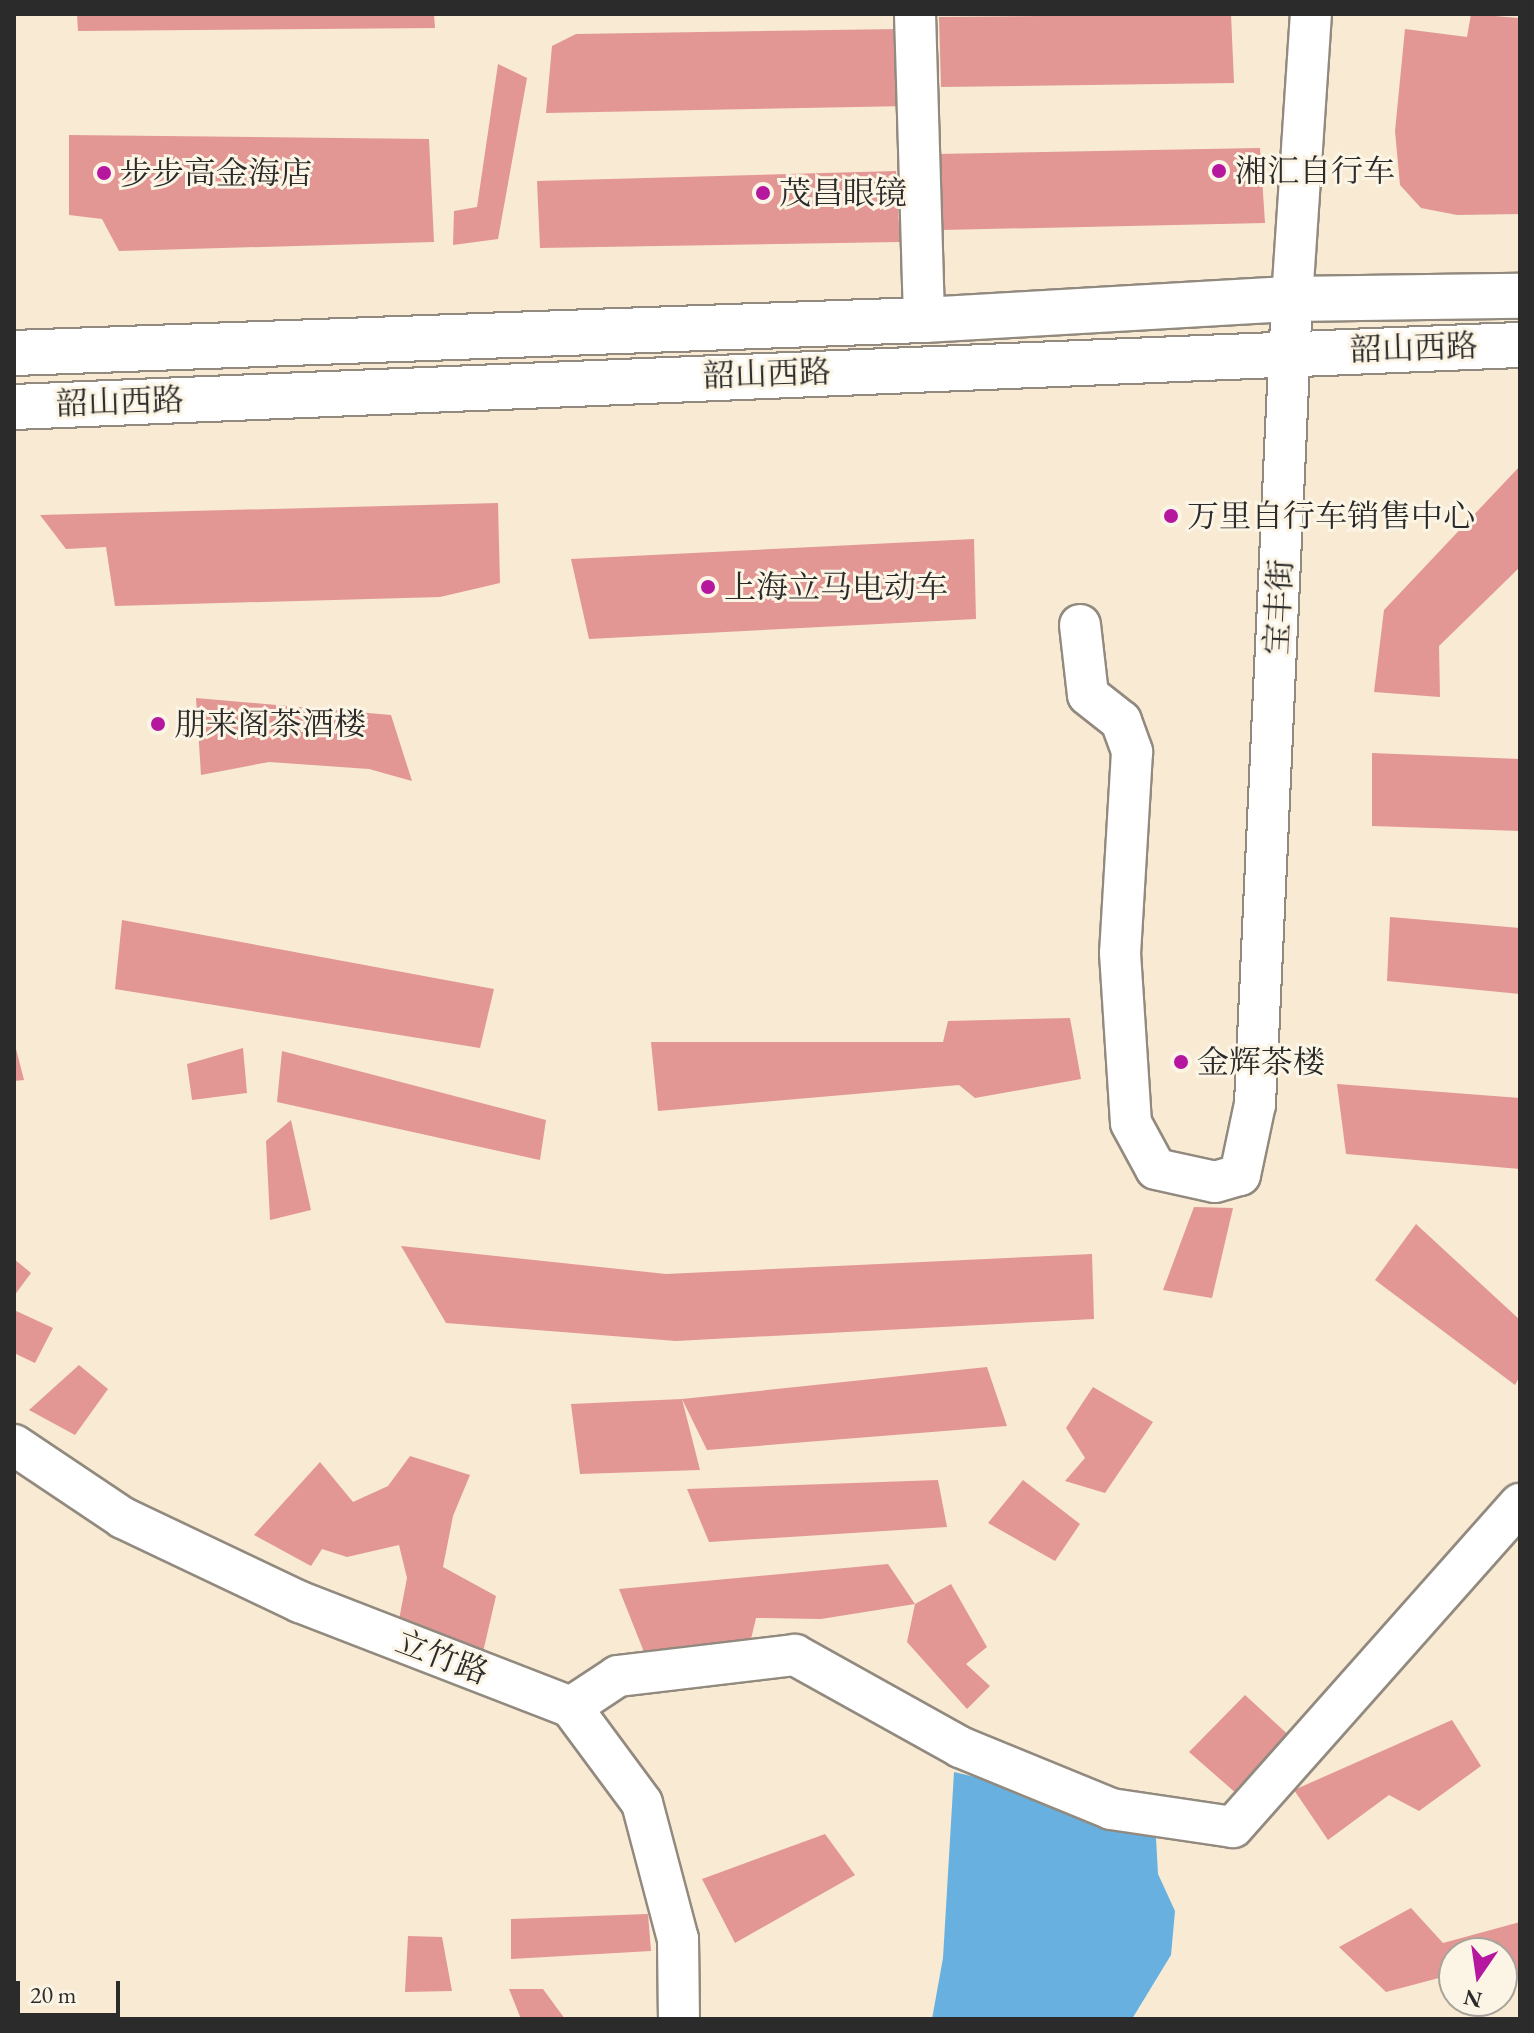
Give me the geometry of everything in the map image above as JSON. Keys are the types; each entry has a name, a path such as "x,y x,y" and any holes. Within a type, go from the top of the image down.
{"main road":[{"name":"韶山西路","path":"14,353 924,320 1292,299 1520,296"},
{"name":"韶山西路","path":"14,407 1291,352 1520,345"}],"street":[{"path":"915,14 924,320"},
{"name":"宝丰街","path":"1080,625 1088,695 1121,721 1132,752 1120,953 1131,1123 1156,1169 1215,1182 1240,1175 1255,1104 1292,299 1311,14"},
{"name":"立竹路","path":"14,1445 123,1518 300,1602 571,1707"},
{"path":"679,2019 678,1939 642,1803 571,1707 618,1676 795,1655 960,1747 1111,1809 1233,1827 1520,1504"}],"water":[{"path":"954,1772 1022,1788 1080,1818 1156,1838 1158,1874 1175,1911 1171,1955 1132,2019 932,2019 943,1958"}],"building":[{"path":"77,14 434,14 435,28 78,31"},
{"path":"1231,14 1234,83 941,87 939,17"},
{"path":"1471,14 1519,18 1520,214 1457,215 1421,208 1400,185 1395,131 1405,29 1467,37"},
{"path":"899,29 909,106 546,113 552,46 576,34"},
{"path":"498,64 527,78 498,239 453,245 454,211 477,207"},
{"path":"69,135 429,139 434,242 119,251 102,219 69,215"},
{"path":"1260,148 1265,223 942,230 936,154"},
{"path":"896,171 900,242 540,248 537,181"},
{"path":"1520,466 1520,567 1439,646 1440,697 1374,692 1384,610"},
{"path":"498,503 500,583 440,597 115,606 106,547 66,549 40,515"},
{"path":"974,539 976,619 589,639 571,559"},
{"path":"196,698 391,715 412,781 369,769 269,762 201,775"},
{"path":"1372,753 1520,759 1520,831 1372,826"},
{"path":"1390,917 1520,928 1520,994 1387,981"},
{"path":"122,920 494,989 480,1048 115,989"},
{"path":"1070,1018 1081,1079 975,1098 959,1085 658,1111 651,1042 943,1042 948,1021"},
{"path":"15,1045 24,1080 14,1081"},
{"path":"243,1048 247,1093 192,1100 187,1064"},
{"path":"282,1051 546,1120 540,1160 277,1102"},
{"path":"1337,1084 1520,1098 1520,1169 1346,1154"},
{"path":"291,1120 311,1210 270,1220 266,1141"},
{"path":"1194,1207 1233,1208 1212,1298 1163,1290"},
{"path":"1416,1224 1520,1320 1520,1376 1515,1385 1375,1280"},
{"path":"401,1246 666,1274 1092,1254 1094,1319 676,1341 446,1323"},
{"path":"14,1259 31,1273 14,1296"},
{"path":"14,1310 53,1328 35,1363 14,1353"},
{"path":"79,1365 108,1389 75,1435 29,1410"},
{"path":"987,1367 1007,1426 707,1450 682,1399"},
{"path":"1093,1387 1153,1422 1105,1493 1065,1481 1085,1458 1066,1428"},
{"path":"682,1399 700,1470 580,1474 571,1404"},
{"path":"410,1456 470,1475 453,1516 443,1567 496,1596 483,1652 397,1630 407,1578 399,1545 347,1557 322,1549 311,1566 254,1535 320,1462 353,1502 388,1486"},
{"path":"938,1480 947,1527 709,1542 687,1489"},
{"path":"1023,1480 1080,1524 1055,1561 988,1523"},
{"path":"888,1564 915,1604 821,1619 756,1618 747,1656 644,1652 619,1589"},
{"path":"951,1584 987,1647 966,1664 990,1686 967,1709 907,1642 915,1604"},
{"path":"1245,1695 1294,1740 1237,1794 1189,1752"},
{"path":"1452,1720 1481,1766 1419,1811 1389,1795 1328,1840 1294,1790"},
{"path":"825,1834 855,1875 735,1943 702,1879"},
{"path":"1411,1908 1438,1938 1438,1978 1386,1992 1339,1947"},
{"path":"648,1914 651,1951 511,1959 511,1919"},
{"path":"1520,1922 1520,1975 1518,1937 1465,1937"},
{"path":"408,1936 442,1937 452,1991 405,1992"},
{"path":"509,1989 543,1989 565,2019 521,2019"}],"place":[{"name":"湘汇自行车","path":"1219,171"},
{"name":"步步高金海店","path":"104,173"},
{"name":"茂昌眼镜","path":"763,193"},
{"name":"万里自行车销售中心","path":"1171,516"},
{"name":"上海立马电动车","path":"708,587"},
{"name":"朋来阁茶酒楼","path":"158,724"},
{"name":"金辉茶楼","path":"1181,1062"}]}
